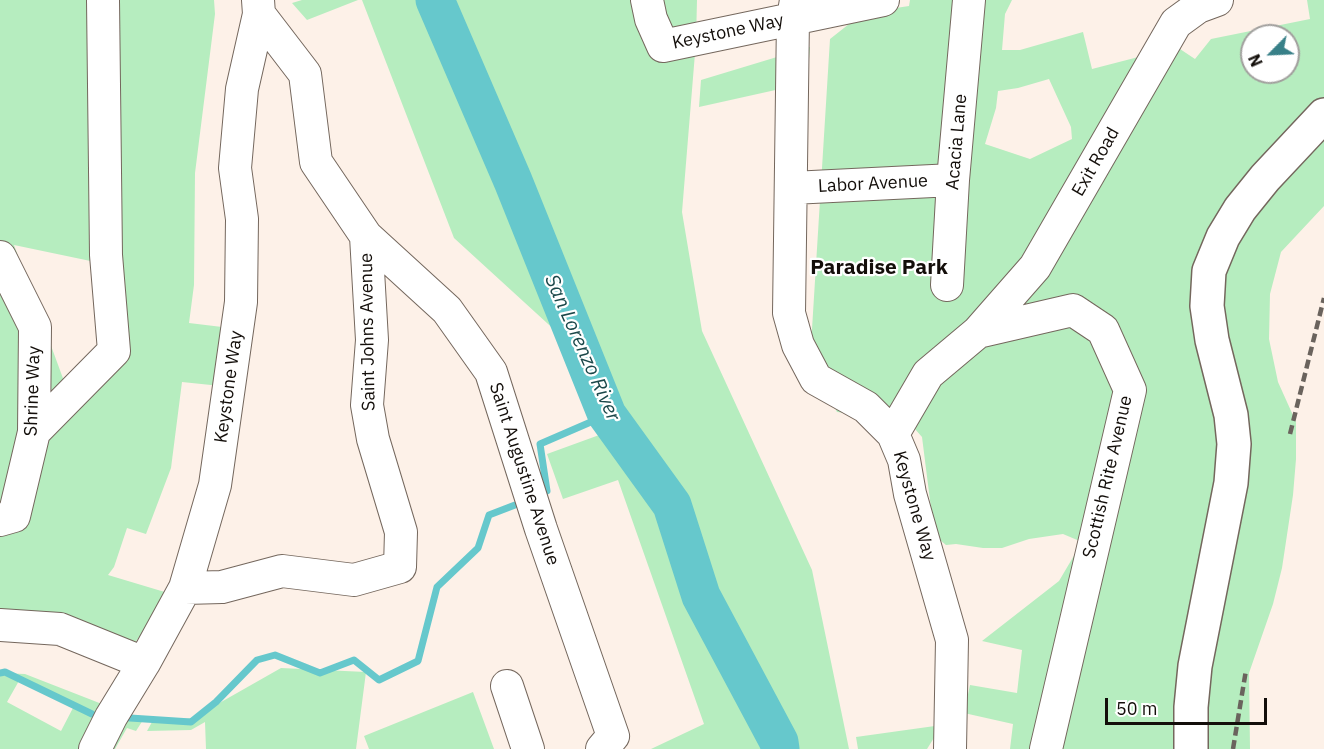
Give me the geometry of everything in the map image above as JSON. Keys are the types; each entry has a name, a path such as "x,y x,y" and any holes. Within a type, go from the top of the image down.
{"main road":[{"path":"1191,749 1191,707 1196,666 1231,483 1234,444 1231,415 1212,340 1207,306 1209,271 1223,237 1240,209 1265,178 1324,115"}],"street":[{"path":"34,432 114,351 106,255 103,0"},
{"name":"Keystone Way","path":"647,0 651,19 663,46 794,9 883,0"},
{"name":"Acacia Lane","path":"947,285 953,180 969,0"},
{"name":"Exit Road","path":"978,332 1035,267 1176,23 1198,7 1217,0"},
{"name":"Keystone Way","path":"94,749 185,588 215,484 241,302 242,219 236,168 242,89 259,7"},
{"name":"Saint Augustine Avenue","path":"259,7 305,74 316,162 366,236 447,310 492,372 541,529 613,736 602,749"},
{"name":"Keystone Way","path":"794,9 789,313 798,345 816,379 866,407 893,434 904,460 910,494 952,640 950,749"},
{"name":"Labor Avenue","path":"792,188 953,180"},
{"name":"Saint Johns Avenue","path":"185,588 222,587 282,571 354,580 400,567 401,532 374,439 367,405 372,340 366,236"},
{"name":"Shrine Way","path":"0,257 35,327 34,432 14,516 0,520"},
{"name":"Scottish Rite Avenue","path":"893,434 928,374 978,332 1073,310 1103,330 1130,390 1046,749"},
{"path":"0,625 60,629 144,663"},
{"path":"507,686 528,749"}],"green space":[{"path":"0,0 214,0 215,14 195,173 194,285 189,323 247,330 240,388 182,382 171,468 146,534 127,528 114,567 108,575 168,593 152,621 128,651 0,629","holes":["14,245 100,263 109,351 68,392"]},
{"path":"302,0 358,0 307,20 292,3"},
{"path":"362,0 697,0 696,41 682,212 702,331 812,570 849,749 651,749 704,724 618,480 563,499 547,454 602,434 571,345 454,238"},
{"path":"910,0 1012,0 1005,14 1002,50 1020,50 1083,32 1092,69 1177,47 1195,59 1211,39 1240,33 1240,84 1300,84 1300,24 1285,24 1310,19 1307,0 1324,0 1324,206 1281,252 1270,294 1269,339 1278,382 1296,422 1296,459 1282,568 1273,604 1249,673 1250,749 1010,749 1013,724 964,713 970,685 1017,693 1022,650 982,641 1059,581 1082,542 1063,534 1029,539 1002,548 946,545 940,540 933,524 922,437 907,420 837,412 812,364 812,329 830,39 863,13 909,6","holes":["1049,79 1071,127 1072,139 1030,159 985,144 996,108 998,91"]},
{"path":"810,47 807,83 699,107 701,80"},
{"path":"281,668 366,672 356,749 206,749 205,722 191,730 147,731 152,722 193,718"},
{"path":"0,673 25,674 143,720 136,731 127,728 115,749 0,749","holes":["20,679 74,706 61,731 7,702"]},
{"path":"473,692 494,749 369,749 364,736"},
{"path":"942,725 927,749 858,749 856,737"}],"waterway":[{"name":"San Lorenzo River","path":"435,0 513,181 607,415 672,505 701,596 779,742 780,749"},
{"path":"547,491 540,444 607,415"},
{"path":"130,718 191,722 216,702 257,660 275,655 320,673 354,660 379,680 418,661 437,587 478,548 489,515 515,505"},
{"path":"0,673 5,672 92,714"}],"railway":[{"path":"1290,434 1324,298"},
{"path":"1233,749 1246,670"}],"district":[{"name":"Paradise Park","path":"879,268"}]}
